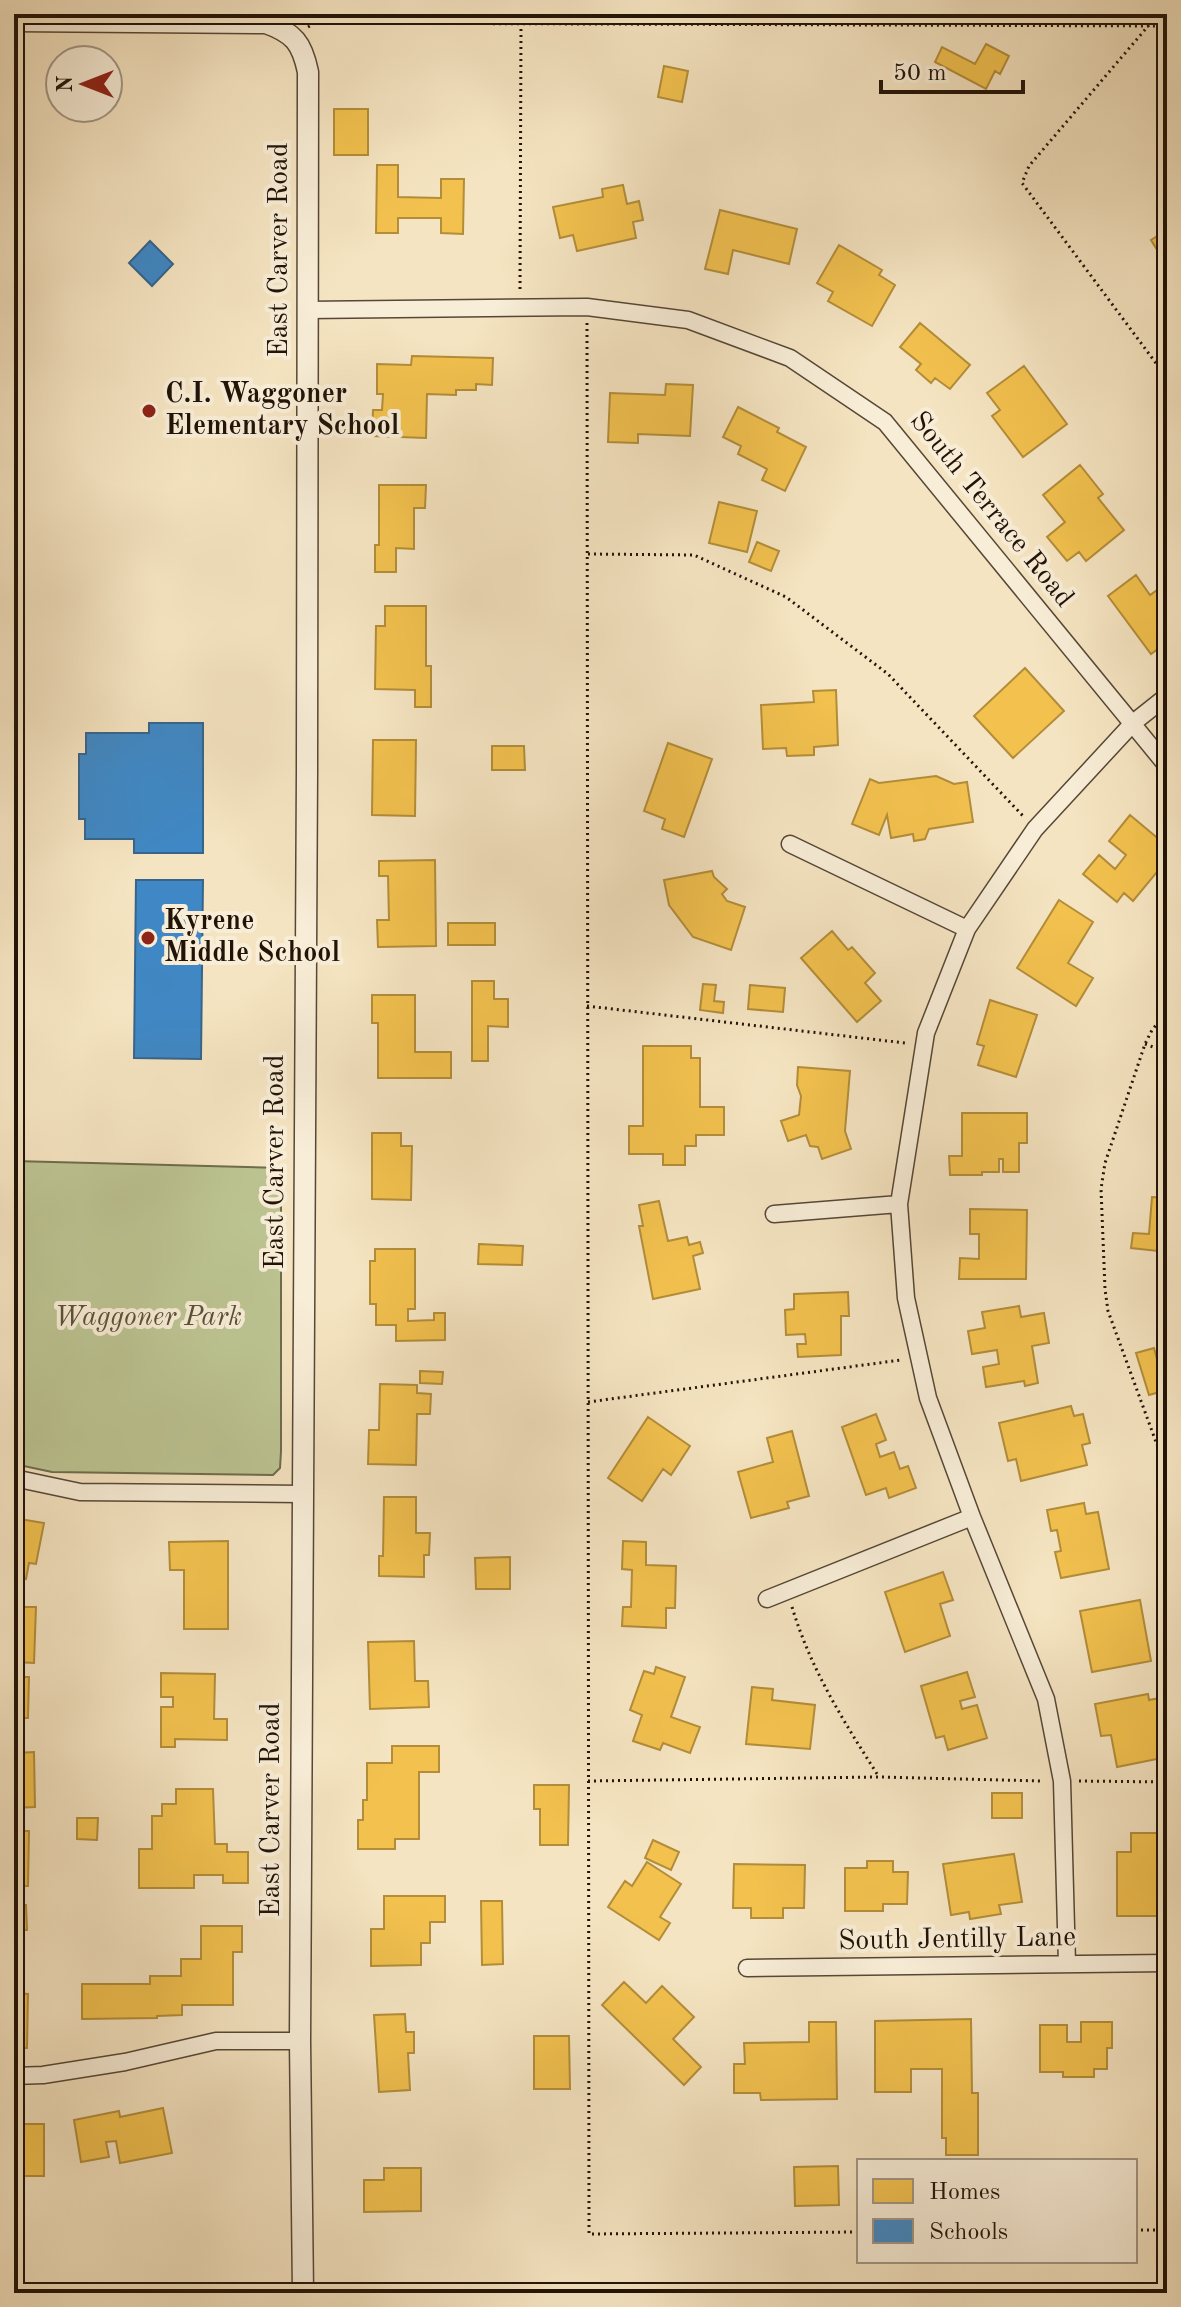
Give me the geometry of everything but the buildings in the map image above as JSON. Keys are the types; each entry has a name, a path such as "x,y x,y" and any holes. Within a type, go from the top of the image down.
{"street":[{"path":"14,21 254,21 282,28 292,36"},
{"name":"East Carver Road","path":"292,36 300,45 308,72 300,2041 303,2293"},
{"name":"South Terrace Road","path":"307,310 587,307 688,320 790,358 885,422 1167,766"},
{"path":"1067,1964 1062,1781 1046,1699 972,1517 928,1398 906,1298 899,1204 926,1033 967,929 1035,829 1133,723 1167,696"},
{"path":"790,844 967,929"},
{"path":"774,1214 899,1204"},
{"path":"14,1478 80,1492 302,1494"},
{"path":"767,1599 972,1517"},
{"name":"South Jentilly Lane","path":"747,1968 1167,1963"},
{"path":"14,2076 43,2075 125,2062 216,2041 300,2041"}],"path":[{"path":"315,14 315,23"},
{"path":"813,14 813,24"},
{"path":"292,36 315,23 1167,26"},
{"path":"520,308 521,25"},
{"path":"1149,25 1029,166 1022,183 1167,378"},
{"path":"587,307 589,2234 857,2232"},
{"path":"587,554 694,555 786,597 888,674 1035,829"},
{"path":"587,1006 923,1048"},
{"path":"1167,1012 1145,1044 1105,1163 1101,1189 1108,1311 1167,1472"},
{"path":"1145,1044 1167,1052"},
{"path":"588,1402 919,1358"},
{"path":"787,1591 797,1624 831,1701 879,1777"},
{"path":"588,1781 879,1777 1167,1782"},
{"path":"1137,2230 1167,2230"}],"green space":[{"name":"Waggoner Park","path":"14,1161 281,1168 281,1451 280,1468 273,1475 52,1472 14,1464"}],"place":[{"name":"C.I. Waggoner Elementary School","path":"149,411"},
{"name":"Kyrene Middle School","path":"148,938"}]}
